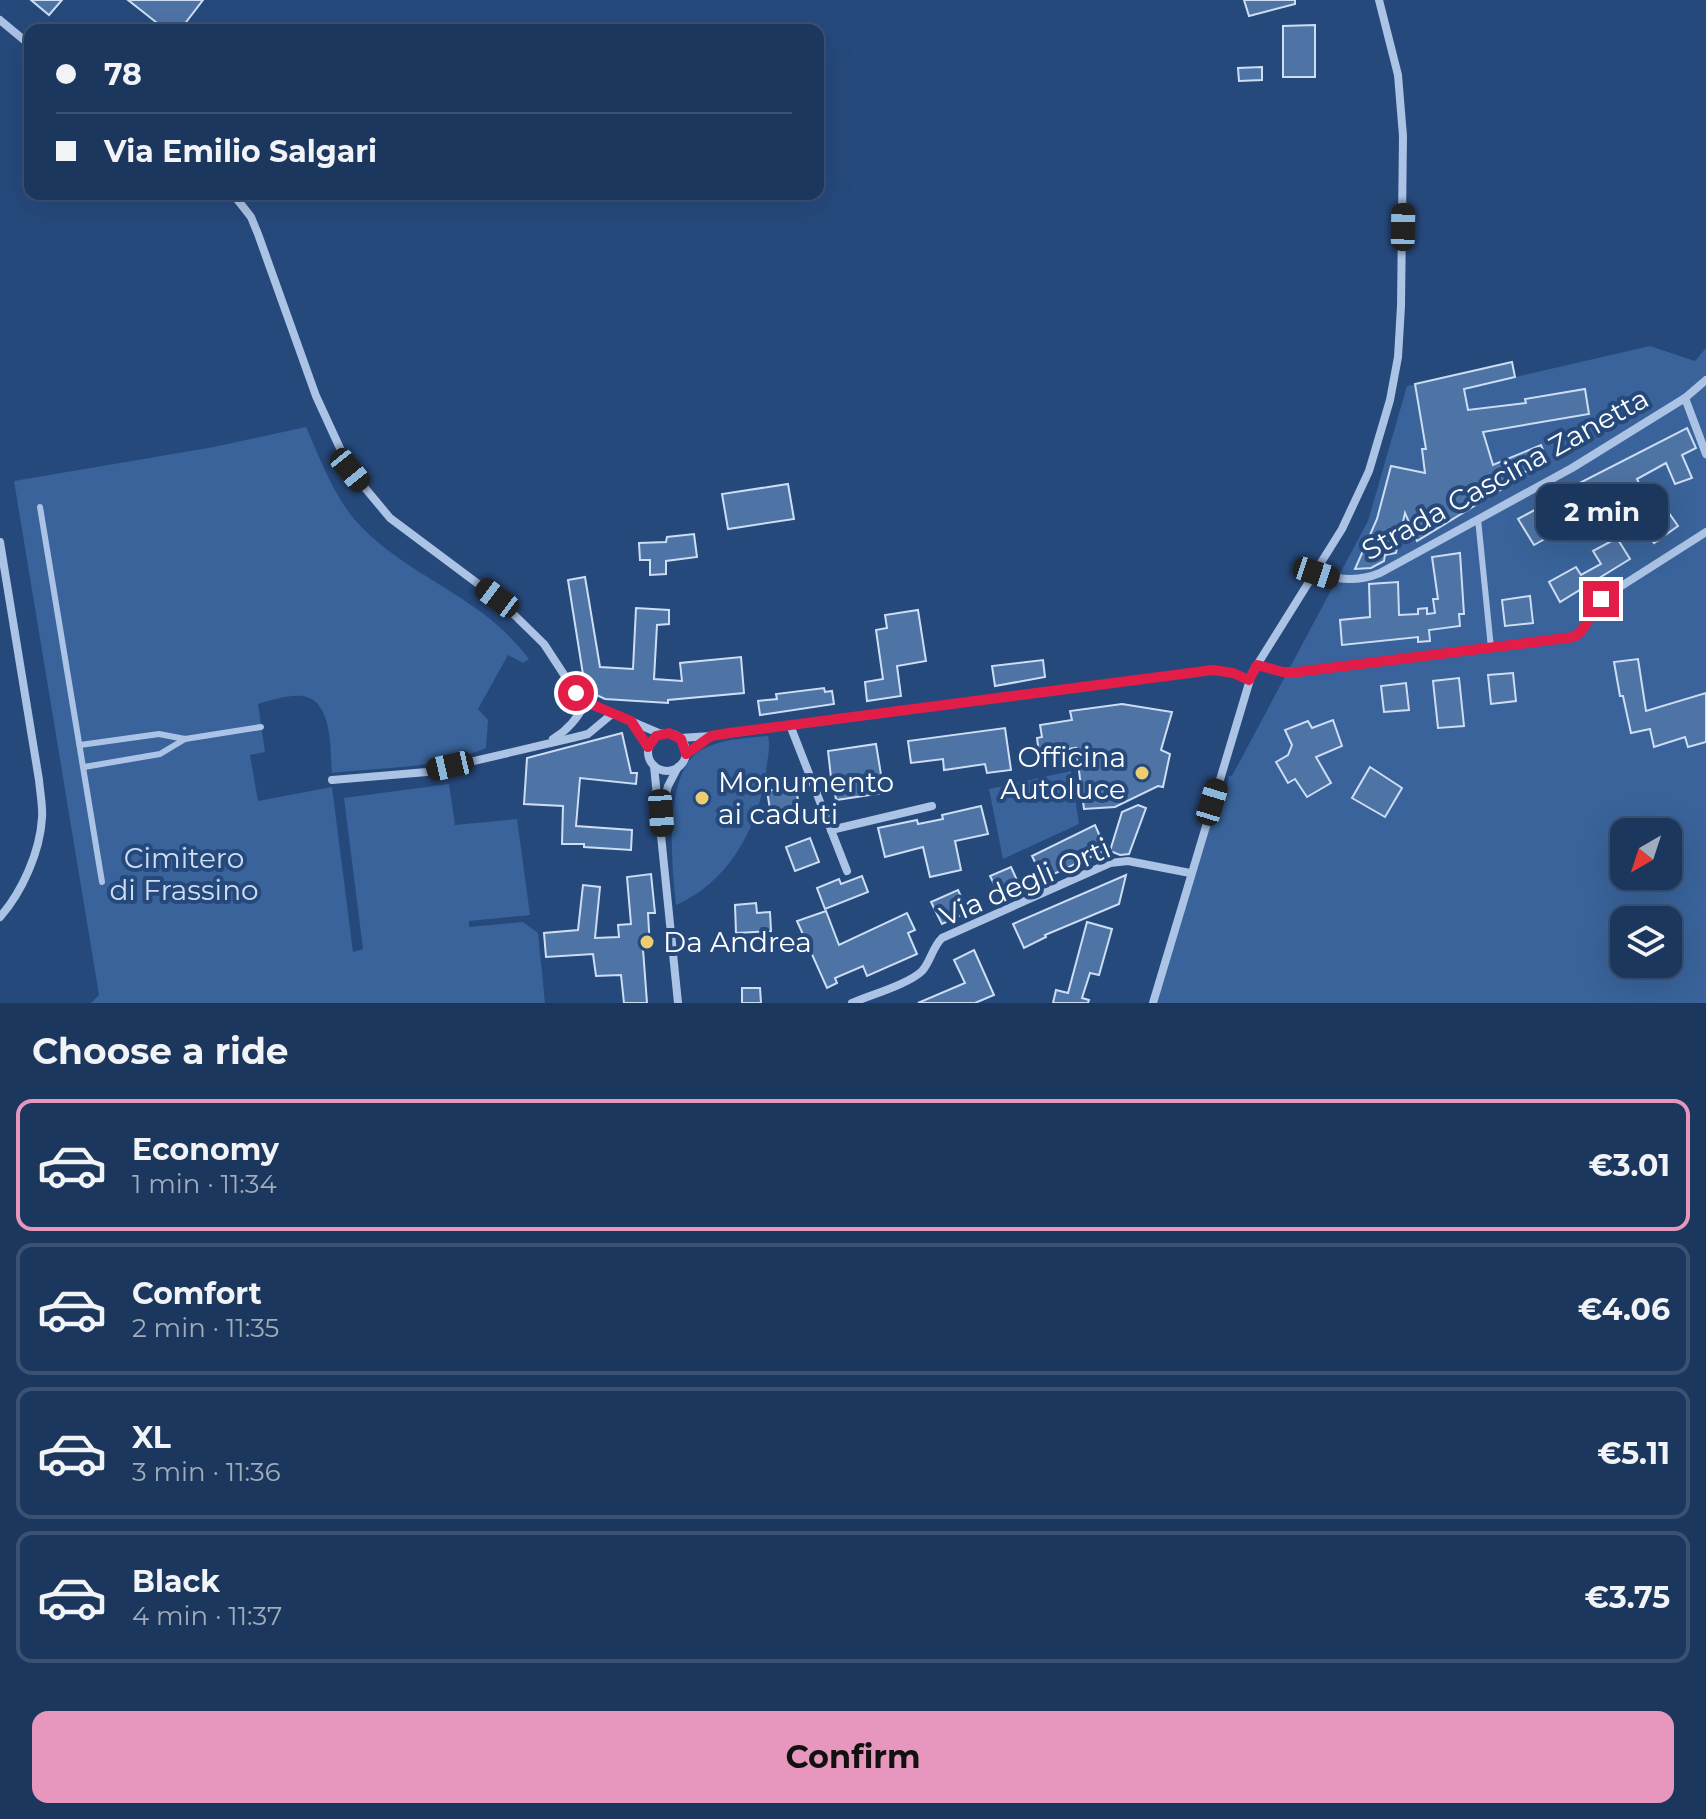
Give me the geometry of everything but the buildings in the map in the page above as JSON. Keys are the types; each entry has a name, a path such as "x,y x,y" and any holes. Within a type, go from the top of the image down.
{"street":[{"path":"1153,1003 1249,680 1342,529 1369,471 1390,400 1398,357 1402,255 1401,106 1392,45 1379,0"},
{"path":"0,20 24,40"},
{"path":"237,200 254,225 316,396 350,470 390,518 497,598 544,644 576,693 586,702 661,734"},
{"name":"Strada Cascina Zanetta","path":"1316,573 1346,580 1368,578 1572,468 1685,398 1706,380"},
{"path":"1685,398 1706,454"},
{"path":"1257,665 1283,672 1298,672 1574,637 1583,630 1601,599 1706,532"},
{"path":"0,542 39,780 42,818 25,877 11,904 0,917"},
{"path":"648,747 661,734 669,733 680,738 711,736 1213,670 1233,673 1249,680"},
{"path":"547,743 565,732 586,702"},
{"path":"332,780 427,772 588,734 612,714"},
{"path":"631,721 648,747 648,756 654,766 678,1003"},
{"path":"790,725 847,871"},
{"path":"661,813 668,786 686,754 711,736"},
{"path":"680,738 686,754"},
{"path":"654,766 664,771 678,767"},
{"path":"831,830 932,806"},
{"name":"Via degli Orti","path":"852,1003 918,975 942,938 1110,863 1128,861 1190,873"}],"lane":[{"path":"40,507 102,882"},
{"path":"1478,519 1491,648"},
{"path":"80,745 159,734 185,739 261,727"},
{"path":"84,767 160,754 185,739"}],"green space":[{"path":"1650,346 1695,361 1706,348 1706,1003 1153,1003 1203,832 1229,776 1232,776 1368,521 1407,386 1512,362 1515,377"},
{"name":"Cimitero di Frassino","path":"306,427 334,488 347,510 369,535 491,620 529,659 523,663 508,655 478,709 488,720 486,748 429,764 332,773 328,727 325,716 312,699 285,697 258,704 265,752 250,755 258,801 332,787 353,952 363,949 344,798 449,784 455,825 517,819 530,915 469,921 469,927 523,922 538,933 545,1003 91,1003 99,995 14,481 214,447"},
{"path":"768,736 762,793 748,833 726,868 695,895 676,905 672,822 680,778 689,761 701,750 717,743"},
{"path":"1071,771 1079,824 1003,859 989,789"}],"place":[{"name":"Officina Autoluce","path":"1142,773"},
{"name":"Monumento ai caduti","path":"702,798"},
{"name":"Da Andrea","path":"647,942"}],"route":[{"path":"576,693 586,702 631,721 648,747 656,736 669,733 681,739 686,754 711,736 729,733 1213,670 1233,673 1249,680 1257,665 1283,672 1298,672 1574,637 1583,630 1601,599"}]}
